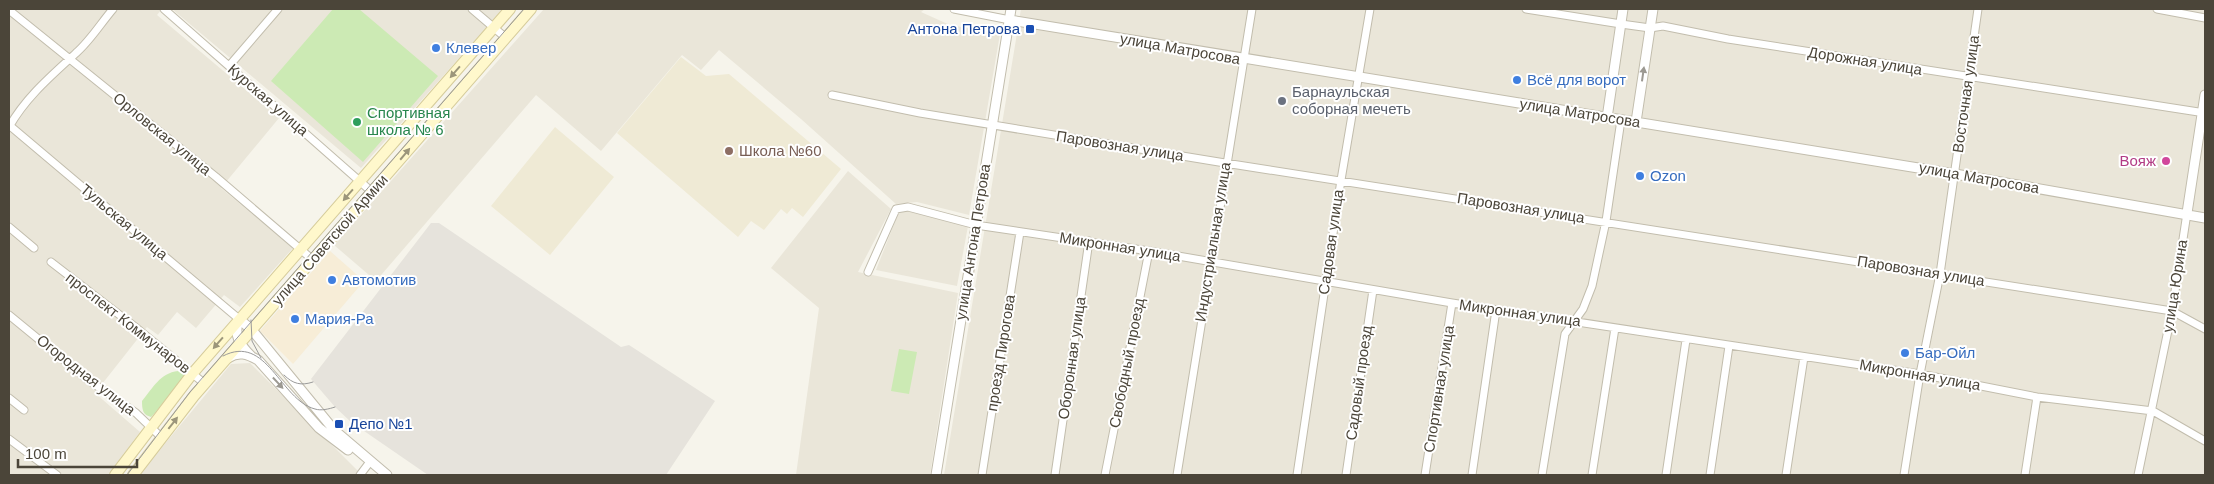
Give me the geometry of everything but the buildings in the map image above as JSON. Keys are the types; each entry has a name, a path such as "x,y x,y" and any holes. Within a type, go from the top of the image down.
{"main road":[{"name":"улица Советской Армии","path":"115,475 192,374 510,9"},
{"name":"улица Советской Армии","path":"133,475 204,384 532,9"}],"street":[{"path":"9,126 15,116 48,77 77,53 113,9"},
{"name":"Курская улица","path":"165,9 372,192"},
{"path":"229,66 278,9"},
{"path":"472,9 506,38"},
{"name":"улица Матросова","path":"954,9 1243,59 1955,174 2187,213 2205,218"},
{"name":"улица Антона Петрова","path":"936,475 1012,9"},
{"name":"Индустриальная улица","path":"1177,475 1225,163 1252,9"},
{"name":"Садовая улица","path":"1297,475 1340,180 1370,9"},
{"name":"Дорожная улица","path":"1526,9 1650,28 1663,26 1728,39 2204,113"},
{"path":"1607,118 1623,9"},
{"path":"1636,122 1653,9"},
{"name":"Восточная улица","path":"1904,475 1920,374 1940,274 1978,9"},
{"path":"2157,9 2205,18"},
{"name":"Орловская улица","path":"9,10 313,260"},
{"name":"Паровозная улица","path":"832,95 992,125 1225,163 1606,221 2172,311 2205,329"},
{"name":"улица Юрина","path":"2138,475 2172,311 2204,113 2205,95"},
{"path":"1542,475 1566,334 1583,308 1592,286 1606,221 1621,120"},
{"name":"Тульская улица","path":"9,126 239,319"},
{"name":"Микронная улица","path":"868,272 896,209 908,208 976,225 1149,251 1452,303 1920,374 2037,397 2152,411 2178,423 2205,441"},
{"path":"9,227 34,248"},
{"name":"проезд Пирогова","path":"982,475 1020,232"},
{"name":"Оборонная улица","path":"1055,475 1089,242"},
{"name":"Свободный проезд","path":"1106,475 1149,251"},
{"name":"проспект Коммунаров","path":"51,262 204,384"},
{"name":"Садовый проезд","path":"1346,475 1373,290"},
{"name":"Спортивная улица","path":"1425,475 1452,303"},
{"path":"1472,475 1496,310"},
{"name":"Огородная улица","path":"9,315 87,379 136,413 161,437"},
{"path":"370,462 321,416 252,330 239,319 236,332 240,344 251,356 258,360 324,433 387,475"},
{"path":"1592,475 1615,328"},
{"path":"1666,475 1686,340"},
{"path":"1710,475 1729,346"},
{"path":"226,360 238,354 251,356"},
{"path":"1786,475 1804,357"},
{"path":"2025,475 2037,397"},
{"path":"9,398 24,410"},
{"path":"9,439 57,475"},
{"path":"360,475 370,462"}],"shaded area":[{"path":"9,9 162,9 157,15 279,118 221,188 293,248 240,307 224,295 196,328 177,312 158,335 147,327 95,393 140,432 108,475 9,475"},
{"path":"172,9 503,9 361,168"},
{"path":"544,9 925,9 921,12 950,25 1000,34 969,215 917,202 896,204 801,119 719,50 701,70 682,55 601,151 536,95 376,281 334,245"},
{"path":"1021,9 2205,9 2205,475 944,475"},
{"name":"Школа №60","path":"681,57 706,76 729,74 841,169 803,217 792,208 787,214 781,209 764,230 751,221 738,237 617,133"},
{"path":"555,127 614,177 550,255 491,206"},
{"path":"848,171 891,209 858,272 958,293 930,475 796,475 819,308 771,268"},
{"path":"903,210 968,226 957,286 876,270 898,214"},
{"path":"431,223 439,223 621,347 629,345 715,401 666,475 428,475 351,422 335,407 311,379"},
{"path":"330,251 364,281 293,364 260,331"},
{"path":"250,363 357,470 365,475 139,475 231,364"}],"green space":[{"name":"Спортивная школа № 6","path":"333,9 359,9 438,76 363,162 271,81"},
{"path":"899,349 917,352 909,394 891,391"},
{"path":"178,371 183,372 184,377 151,417 146,415 142,401 153,386 162,378"}],"tram line":[{"path":"127,475 190,392 524,9"},
{"path":"251,320 252,341 261,358"},
{"path":"223,356 238,351 251,353 262,360 292,394 303,403 317,410 335,407"},
{"path":"284,375 297,383 313,382"}],"place":[{"name":"Антона Петрова","path":"1030,29"},
{"name":"Клевер","path":"436,48"},
{"name":"Всё для ворот","path":"1517,80"},
{"name":"Барнаульская соборная мечеть","path":"1282,101"},
{"name":"Спортивная школа № 6","path":"357,122"},
{"name":"Школа №60","path":"729,151"},
{"name":"Вояж","path":"2166,161"},
{"name":"Ozon","path":"1640,176"},
{"name":"Автомотив","path":"332,280"},
{"name":"Мария-Ра","path":"295,319"},
{"name":"Бар-Ойл","path":"1905,353"},
{"name":"Депо №1","path":"339,424"}]}
